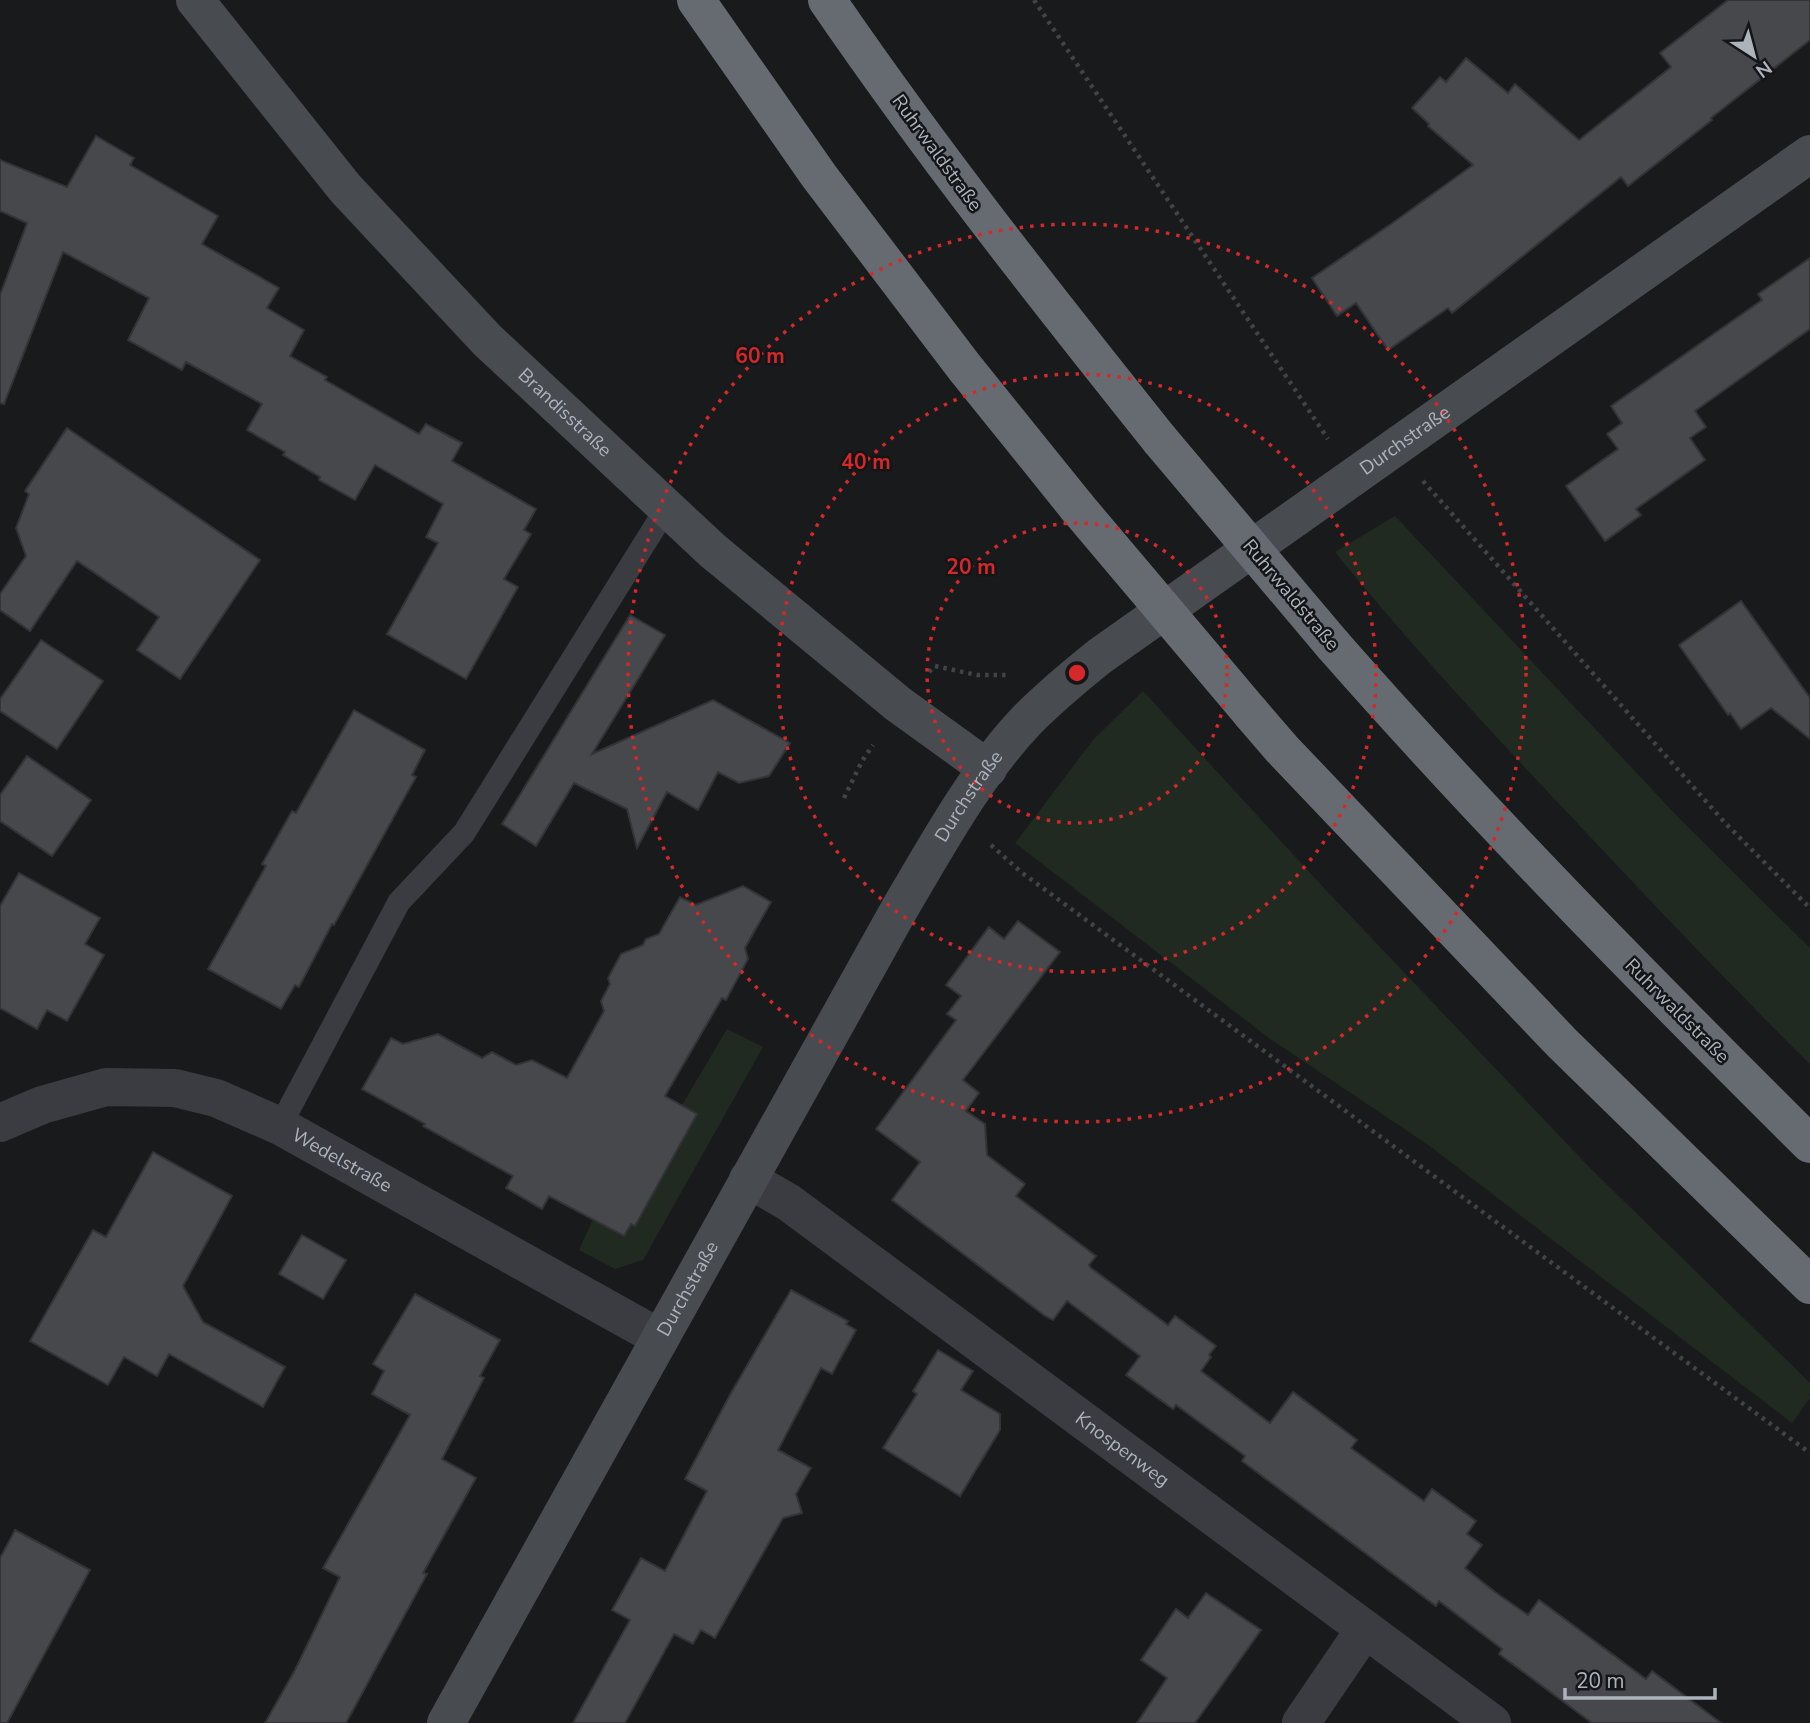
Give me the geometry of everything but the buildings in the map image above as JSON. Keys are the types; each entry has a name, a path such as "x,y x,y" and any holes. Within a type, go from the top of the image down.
{"highway":[{"path":"696,0 819,176 965,368 1077,507 1251,713 1562,1043 1810,1284"},
{"name":"Ruhrwaldstraße","path":"827,0 995,233 1160,440 1333,645 1403,725 1647,982 1810,1144"}],"street":[{"name":"Brandisstraße","path":"195,0 345,188 487,340 666,509 888,696 988,769"},
{"name":"Durchstraße","path":"446,1723 851,995 955,815 1026,721 1100,656 1810,154"},
{"name":"Wedelstraße","path":"0,1123 42,1105 106,1087 176,1088 216,1098 280,1126 660,1338"},
{"name":"Knospenweg","path":"748,1179 788,1202 1492,1723"},
{"path":"1300,1723 1365,1629"}],"lane":[{"path":"280,1126 399,902 464,833 666,509"}],"path":[{"path":"1034,0 1354,477"},
{"path":"1394,448 1726,824 1810,908"},
{"path":"844,798 873,745"},
{"path":"955,815 1032,880 1810,1453"}],"shaded area":[{"path":"1395,516 1679,818 1810,948 1810,1064 1516,758 1424,657 1335,552"},
{"path":"1143,691 1324,888 1590,1168 1810,1383 1810,1398 1792,1423 1431,1147 1269,1038 1015,843 1093,740"},
{"path":"727,1029 763,1047 643,1260 615,1269 579,1250 599,1206 697,1114 682,1105"}]}
